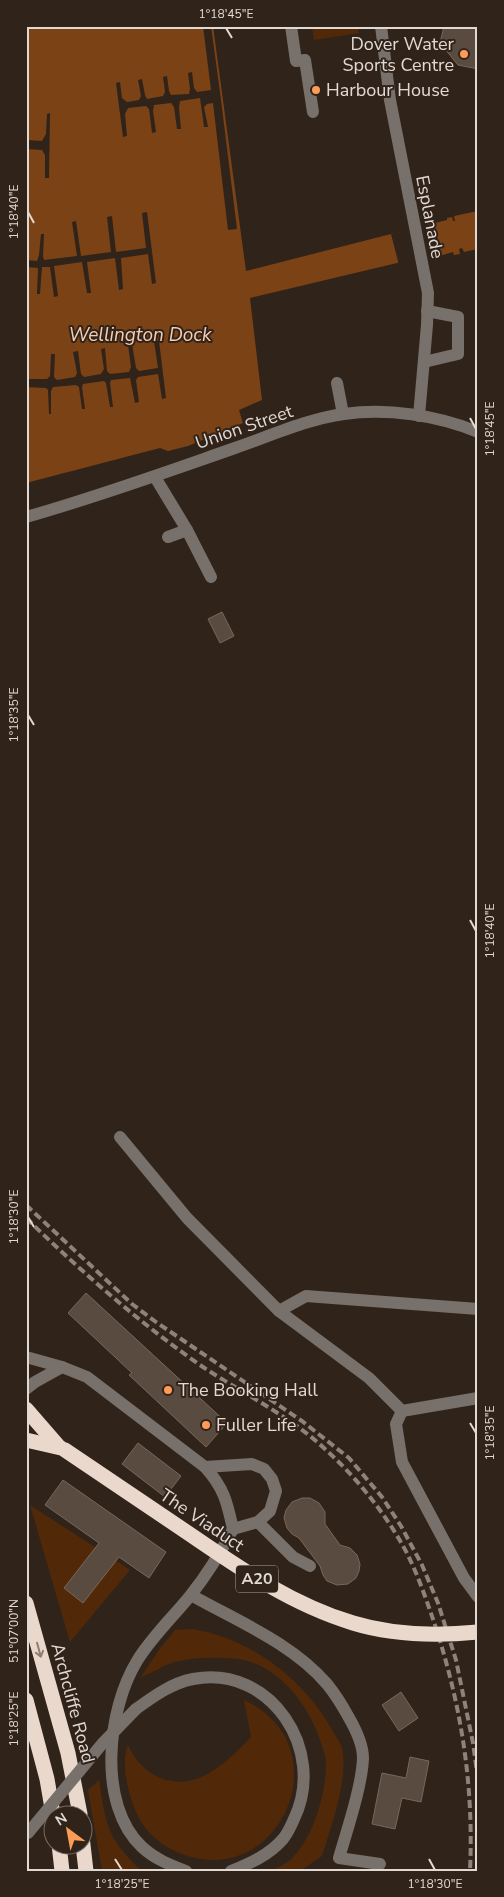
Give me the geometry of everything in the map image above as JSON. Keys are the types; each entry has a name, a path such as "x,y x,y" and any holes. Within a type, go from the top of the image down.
{"highway":[{"name":"The Viaduct","path":"26,1410 62,1448 249,1574 283,1594 354,1623 406,1633 478,1632"},
{"name":"The Viaduct","path":"26,1440 62,1448"},
{"name":"Archcliffe Road","path":"26,1603 68,1753 78,1804"},
{"path":"26,1700 52,1804"},
{"path":"60,1854 62,1871"},
{"path":"84,1854 86,1871"}],"street":[{"path":"291,26 296,61 305,60 313,112"},
{"name":"Esplanade","path":"381,26 390,100 410,210 428,293 419,416"},
{"path":"424,362 458,354 458,317 427,311"},
{"path":"337,383 343,414"},
{"name":"Union Street","path":"26,517 155,477 302,425 343,414 371,412 419,416 456,424 478,432"},
{"path":"155,477 187,530 211,577"},
{"path":"168,537 187,530"},
{"path":"120,1137 187,1218 279,1311 369,1378 402,1411"},
{"path":"279,1311 306,1296 478,1309"},
{"path":"26,1357 62,1367 87,1377 205,1466 218,1480 223,1492 232,1529 191,1594 136,1662 117,1708 112,1740 114,1790 119,1811 129,1831 141,1846 155,1858 186,1871"},
{"path":"26,1389 34,1382 62,1367"},
{"path":"402,1411 478,1398"},
{"path":"402,1411 396,1424 402,1462 464,1578 478,1597"},
{"path":"205,1466 252,1464 264,1469 272,1479 276,1491 270,1511 258,1522 232,1529"},
{"path":"258,1522 293,1557 310,1566"},
{"path":"191,1594 277,1643 296,1656 327,1684 341,1704 360,1740 363,1758 359,1783 339,1858 355,1866 380,1864"},
{"path":"27,1834 102,1744 136,1709 171,1686 184,1681 210,1676 225,1678 252,1686 270,1700 286,1717 296,1736 302,1754 304,1771 303,1791 299,1809 284,1838 272,1850 260,1858 231,1871"}],"shaded area":[{"path":"312,26 358,26 359,33 314,40"},
{"path":"30,1505 130,1570 70,1642","holes":["92,1552 83,1603 64,1588"]},
{"path":"192,1629 234,1641 272,1663 290,1677 320,1710 341,1745 344,1760 341,1788 322,1856 300,1871 271,1871 293,1857 307,1837 318,1812 322,1799 326,1761 318,1733 296,1696 286,1685 275,1675 251,1662 224,1658 183,1660 171,1663 141,1677 175,1630"},
{"path":"244,1700 274,1721 290,1748 294,1778 288,1807 272,1832 249,1851 219,1860 185,1855 164,1845 152,1836 139,1818 129,1792 125,1771 128,1745 142,1765 151,1773 163,1779 176,1782 189,1781 201,1777 223,1764 251,1737"},
{"path":"99,1780 106,1820 110,1830 121,1850 142,1871 102,1871 92,1804 90,1804 88,1790"}],"water":[{"name":"Wellington Dock","path":"26,26 213,26 246,271 391,234 427,228 427,225 447,220 447,218 452,217 453,221 455,221 454,216 478,211 478,249 464,252 462,248 459,249 460,254 454,255 453,252 436,257 435,254 250,298 262,400 239,410 243,423 188,446 168,451 160,448 26,483"}],"pier":[{"path":"203,26 211,26 237,229 228,230 213,103 207,104 204,107 208,127 204,127 200,98 180,101 181,129 177,129 174,107 171,103 154,105 156,132 152,133 149,109 146,106 128,108 125,114 127,136 123,137 116,83 120,82 122,98 127,102 139,100 141,96 138,80 142,79 147,99 163,96 165,92 163,77 167,76 171,95 189,94 188,73 192,72 194,88 197,92 211,90"},
{"path":"50,113 49,178 45,178 45,155 42,150 26,149 26,140 42,141 46,134 47,114"},
{"path":"147,212 156,283 152,284 148,254 121,258 123,289 119,290 115,258 87,262 91,293 87,293 82,262 54,266 58,296 54,297 50,267 42,267 40,294 37,294 38,268 26,267 26,260 37,261 41,234 44,234 44,260 77,256 72,222 76,221 81,256 111,252 107,217 112,216 116,252 146,248 142,213"},
{"path":"434,224 442,258 436,259 433,257 399,265 391,234"},
{"path":"154,341 159,341 166,398 162,399 158,374 138,377 136,380 139,402 135,403 130,378 111,380 113,407 110,407 104,381 83,384 85,409 82,409 79,387 76,385 53,387 51,391 51,414 49,414 48,390 46,388 26,387 26,376 28,379 47,379 50,376 51,354 55,354 54,377 57,380 75,377 77,373 73,352 78,351 81,374 84,377 101,374 104,369 101,349 105,348 107,371 110,374 129,372 131,367 128,345 132,344 136,368 139,371 158,368"}],"building":[{"name":"Dover Water Sports Centre","path":"444,26 478,26 478,69 458,65 440,43"},
{"path":"222,612 234,636 220,643 208,619"},
{"path":"86,1293 227,1423 206,1447 129,1375 132,1373 68,1313"},
{"path":"138,1443 181,1476 165,1497 122,1464"},
{"path":"63,1480 166,1552 149,1578 119,1557 83,1603 64,1588 99,1543 45,1505"},
{"path":"302,1498 310,1498 319,1503 325,1512 325,1524 340,1545 350,1548 357,1555 360,1564 359,1571 356,1578 348,1584 337,1585 327,1581 320,1566 299,1538 287,1528 284,1518 286,1510 292,1502"},
{"path":"401,1692 418,1718 399,1731 382,1705"},
{"path":"410,1757 429,1761 421,1802 402,1798 395,1829 372,1824 382,1773 406,1778"}],"railway":[{"path":"26,1205 132,1304 302,1421 349,1458 382,1497 401,1526 422,1565 438,1603 456,1660 473,1743 478,1780"},
{"path":"26,1218 89,1276 154,1331 200,1365 303,1430 329,1452 352,1476 384,1516 412,1563 434,1622 452,1683 464,1745 470,1807 470,1871"}],"place":[{"name":"Dover Water Sports Centre","path":"464,54"},
{"name":"Harbour House","path":"316,90"},
{"name":"The Booking Hall","path":"168,1390"},
{"name":"Fuller Life","path":"206,1425"}]}
